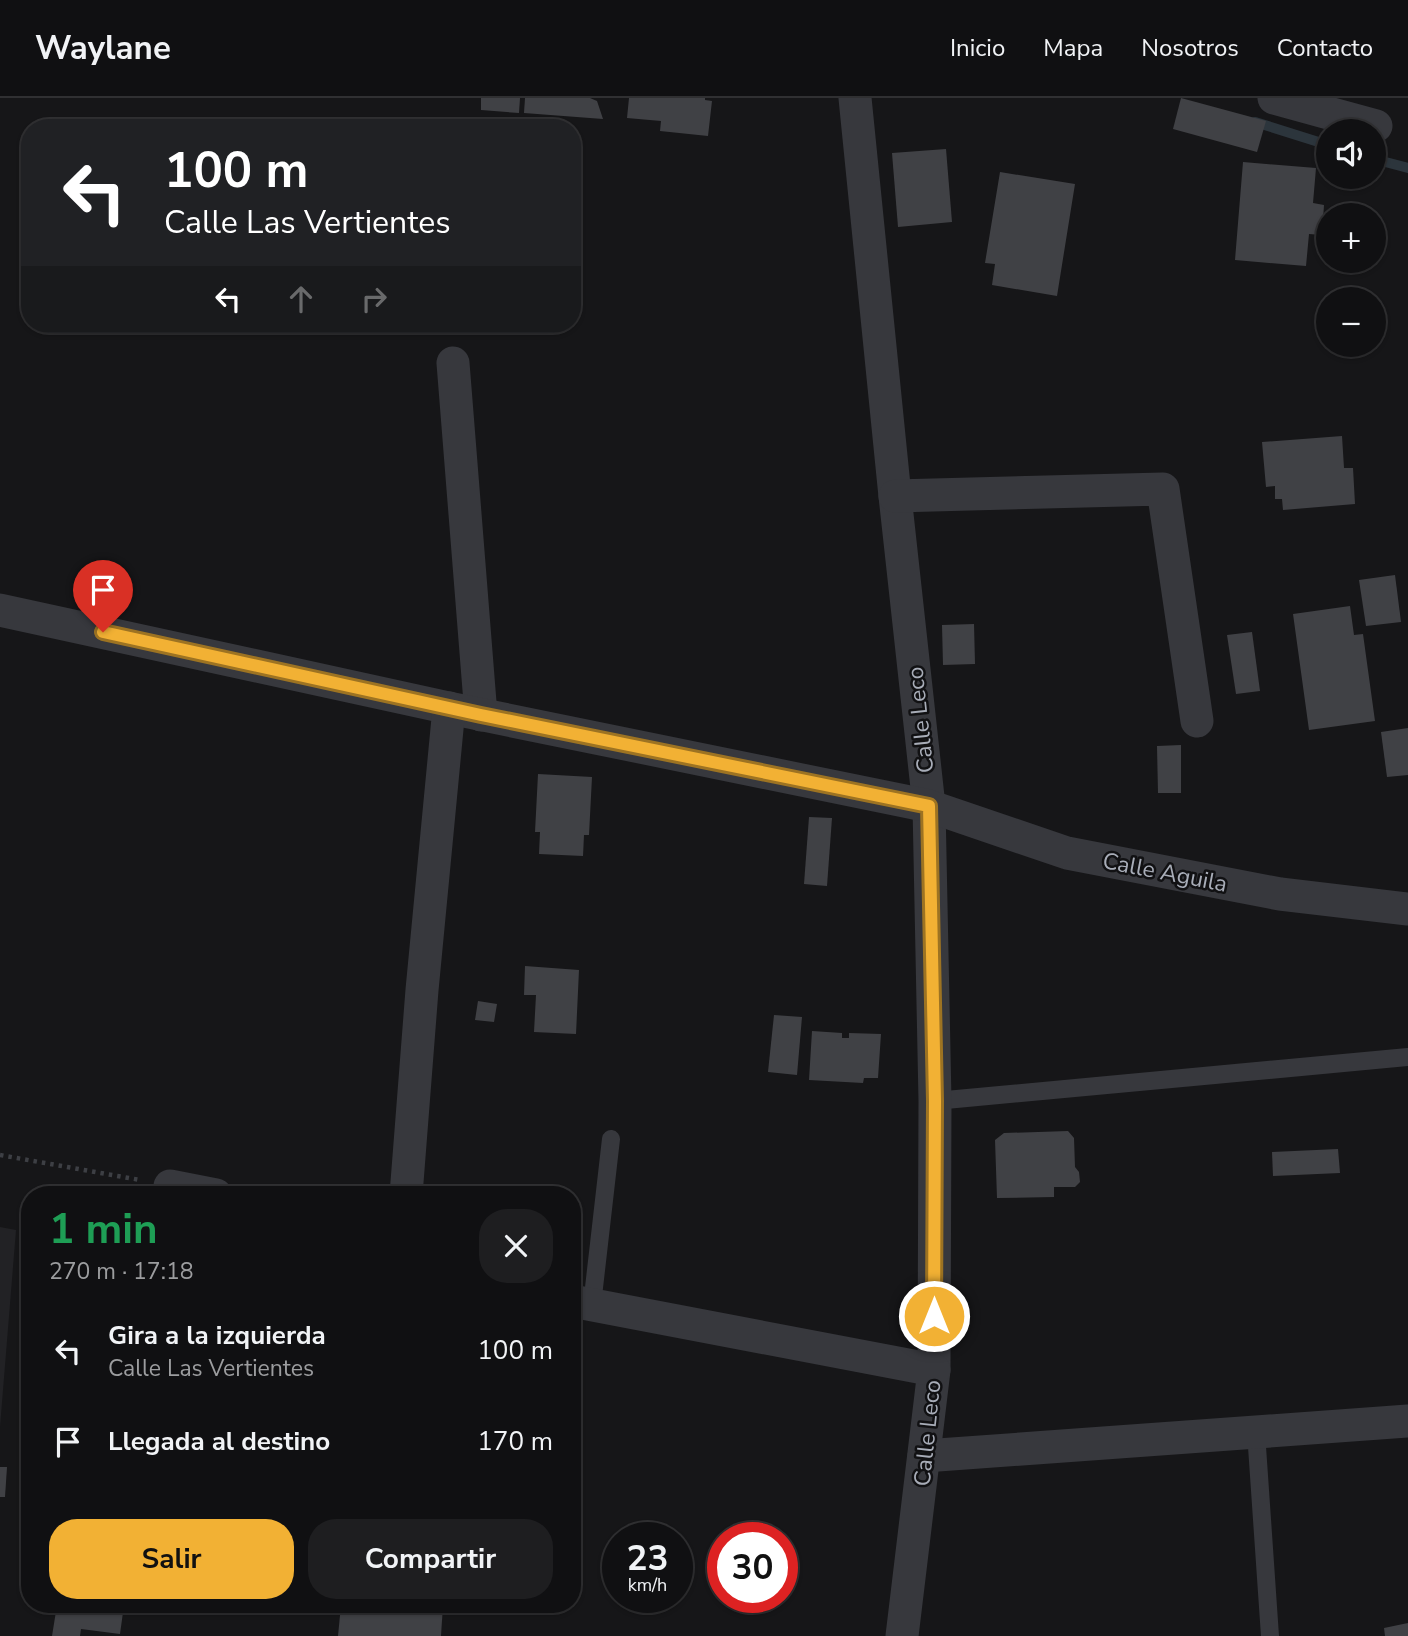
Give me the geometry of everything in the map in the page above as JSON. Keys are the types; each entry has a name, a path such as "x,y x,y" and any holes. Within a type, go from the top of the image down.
{"street":[{"name":"Calle Leco","path":"855,98 929,806 935,1101 934,1370 902,1636"},
{"path":"1274,98 1350,119"},
{"path":"407,1186 422,990 465,712 453,363"},
{"path":"895,496 1163,489 1197,721"},
{"name":"Calle Aguila","path":"0,610 465,712 929,806 1067,853 1280,894 1408,909"},
{"path":"582,1303 934,1370"},
{"path":"924,1456 1408,1422"}],"lane":[{"path":"935,1101 1408,1057"},
{"path":"582,1303 611,1139"},
{"path":"1256,1432 1270,1636"}],"path":[{"path":"0,1154 170,1186"}],"shaded area":[{"path":"0,1227 16,1230 0,1427"}],"building":[{"path":"481,98 520,98 519,113 481,110"},
{"path":"525,98 590,98 597,101 603,119 524,113"},
{"path":"629,98 705,98 712,101 708,136 660,131 661,121 627,118"},
{"path":"1181,98 1266,121 1257,152 1173,129"},
{"path":"946,149 952,222 898,227 892,153"},
{"path":"1243,162 1316,168 1313,203 1316,204 1316,235 1309,234 1306,266 1235,260"},
{"path":"1000,172 1075,184 1057,296 992,285 995,264 985,263"},
{"path":"1342,436 1344,468 1353,468 1355,504 1283,510 1282,499 1275,499 1275,486 1266,487 1262,442"},
{"path":"1395,575 1401,622 1366,626 1359,580"},
{"path":"1350,606 1354,635 1363,634 1375,721 1309,730 1293,614"},
{"path":"974,624 975,664 943,665 942,625"},
{"path":"1252,632 1260,691 1236,694 1227,635"},
{"path":"1408,728 1408,775 1387,777 1381,732"},
{"path":"1181,745 1181,793 1158,793 1157,746"},
{"path":"538,774 592,777 589,835 584,835 583,856 539,854 540,832 535,832"},
{"path":"809,817 832,818 827,886 804,884"},
{"path":"525,966 579,970 576,1034 534,1032 536,995 524,995"},
{"path":"478,1001 497,1004 494,1022 475,1020"},
{"path":"774,1015 802,1017 797,1075 768,1072"},
{"path":"812,1031 842,1033 842,1038 849,1038 849,1033 881,1034 878,1078 864,1078 863,1083 809,1080"},
{"path":"1068,1131 1074,1138 1075,1167 1079,1172 1080,1182 1075,1187 1054,1187 1054,1197 997,1198 995,1140 1004,1133"},
{"path":"1338,1149 1340,1173 1273,1176 1272,1152"},
{"path":"0,1467 7,1467 5,1497 0,1497"},
{"path":"56,1613 123,1613 120,1634 81,1629 80,1636 52,1636"},
{"path":"340,1613 442,1613 441,1636 338,1636"},
{"path":"1408,1623 1408,1636 1385,1636 1384,1628"}],"waterway":[{"path":"1255,122 1316,141"},
{"path":"1386,162 1408,168"}],"route":[{"path":"103,632 481,715 929,806 935,1101 934,1316"}]}
